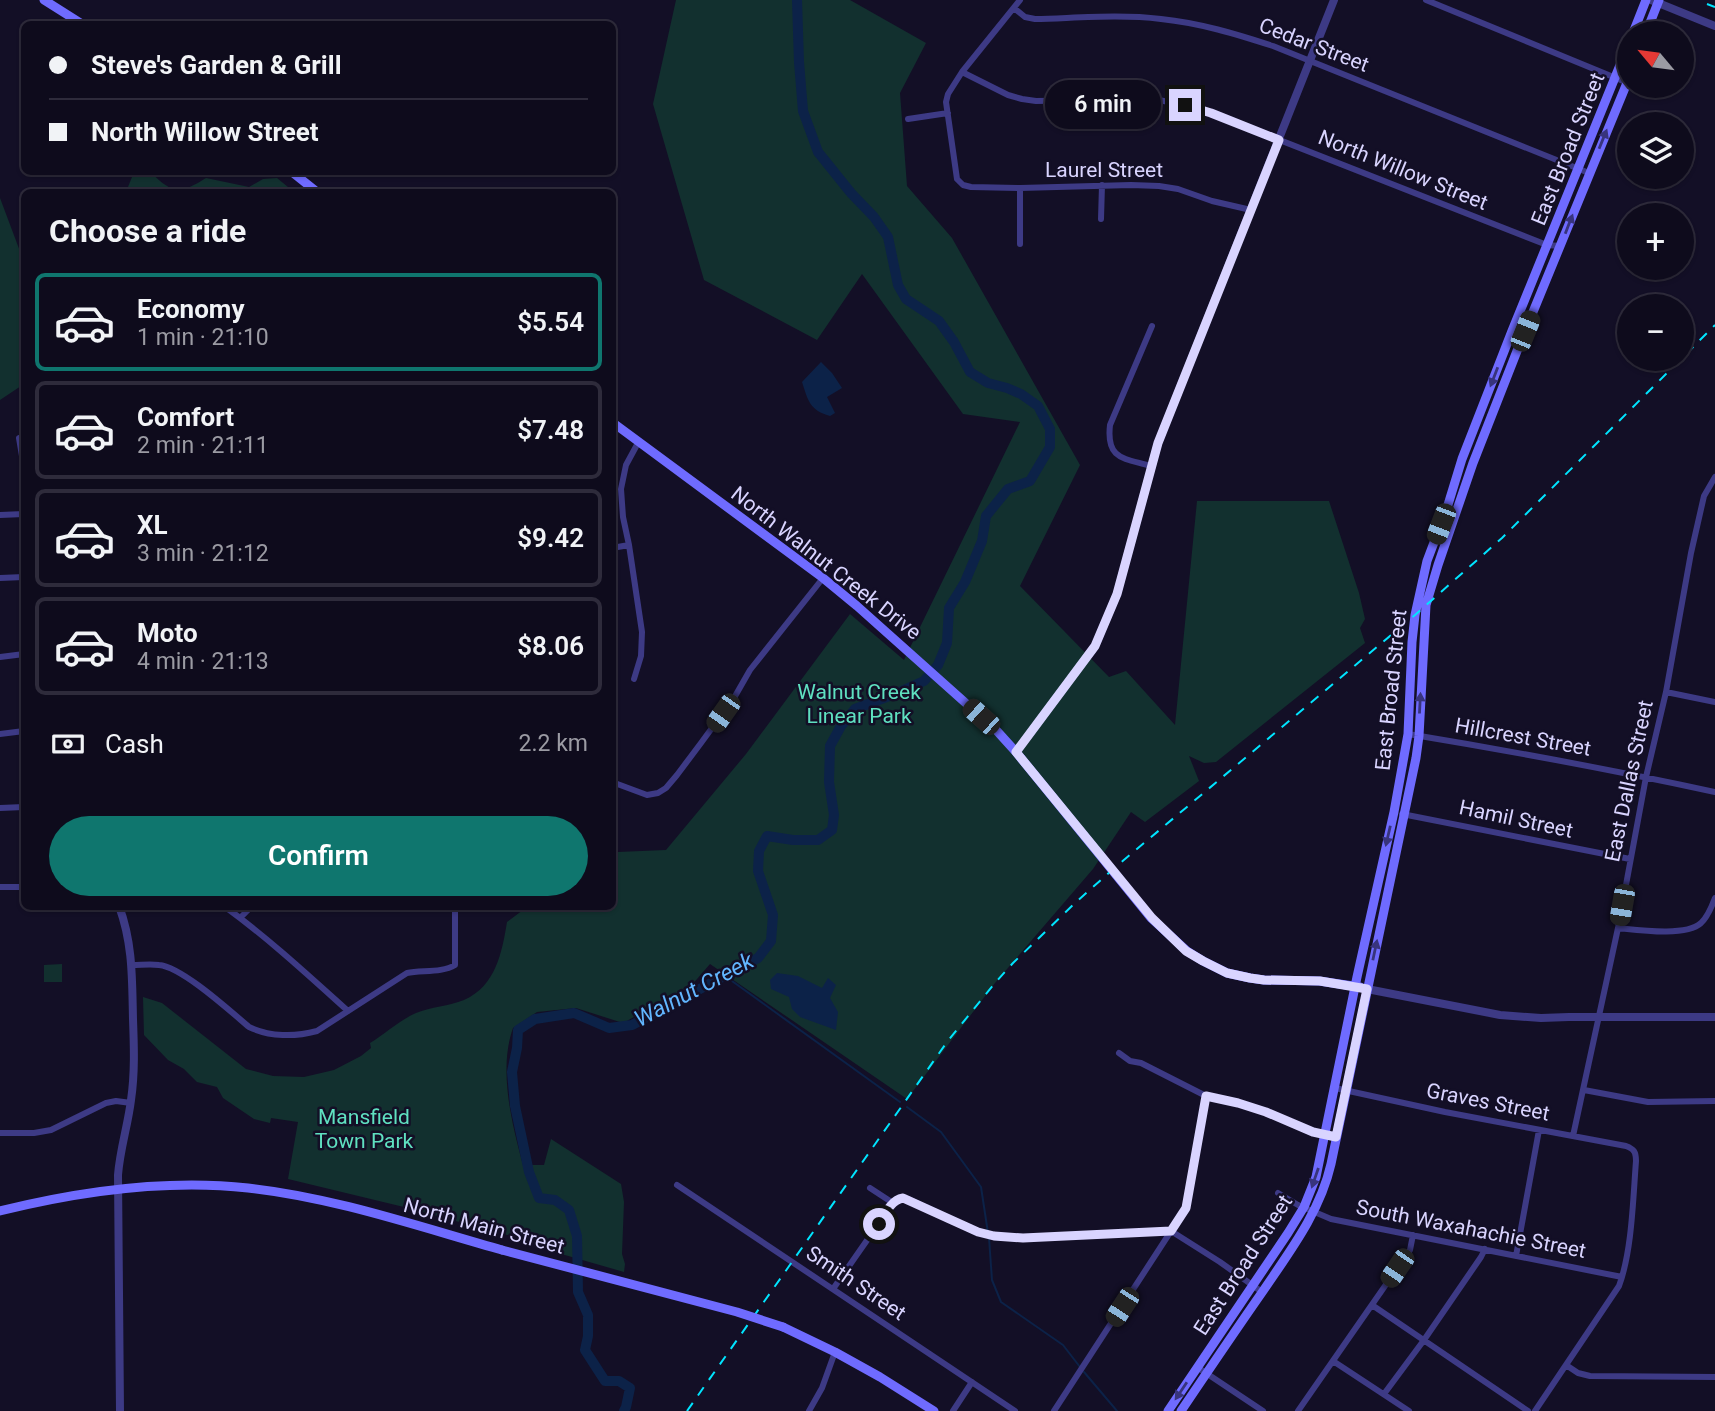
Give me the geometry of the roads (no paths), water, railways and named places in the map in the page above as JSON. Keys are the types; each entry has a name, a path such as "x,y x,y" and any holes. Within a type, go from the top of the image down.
{"main road":[{"path":"44,0 77,21"},
{"path":"1640,21 1653,1"},
{"path":"1649,21 1653,1"},
{"name":"East Broad Street","path":"1168,1411 1252,1286 1309,1209 1327,1179 1419,736 1426,605 1462,459 1616,78"},
{"name":"East Broad Street","path":"1181,1411 1297,1240 1309,1209 1394,812 1408,734 1412,642 1417,600 1427,561 1473,463 1620,98"},
{"path":"296,175 313,189"},
{"path":"1482,409 1493,413"},
{"name":"North Walnut Creek Drive","path":"616,425 823,578 911,653 996,731 1152,918 1186,951 1227,973 1250,978 1320,981 1367,989"},
{"path":"1462,459 1473,463"},
{"path":"1427,561 1438,565"},
{"path":"1412,642 1423,640"},
{"path":"1377,888 1387,891"},
{"name":"North Main Street","path":"0,1211 98,1191 194,1185 269,1191 342,1206 737,1312 783,1327 880,1377 934,1411"}],"street":[{"path":"908,119 948,113 948,94 962,72 1020,0"},
{"path":"1016,752 1095,646 1102,632 1117,594 1158,443 1334,0"},
{"path":"1426,0 1616,78"},
{"path":"1653,1 1715,26"},
{"name":"Cedar Street","path":"1014,8 1025,17 1035,19 1137,17 1232,32 1589,173"},
{"name":"North Willow Street","path":"962,72 1008,95 1036,101 1153,99 1185,105 1559,250"},
{"name":"Laurel Street","path":"948,113 957,179 963,185 1020,188 1150,185 1178,189 1212,201 1251,210"},
{"path":"1101,219 1102,185"},
{"path":"1020,188 1020,244"},
{"path":"1151,466 1114,453 1109,435 1110,425 1152,326"},
{"path":"19,438 21,450"},
{"path":"634,679 641,656 642,632 622,517 621,489 626,465 639,441"},
{"name":"East Dallas Street","path":"1573,1136 1618,928 1646,777 1666,692 1694,541 1704,496 1715,477"},
{"path":"0,515 21,514"},
{"path":"616,547 629,545"},
{"path":"0,578 21,578"},
{"path":"616,783 647,795 666,788 734,698 750,670 823,578"},
{"path":"0,657 21,654"},
{"path":"1666,692 1715,702"},
{"path":"0,734 21,731"},
{"name":"Hillcrest Street","path":"1408,734 1715,792"},
{"path":"0,808 21,807"},
{"name":"Hamil Street","path":"1394,812 1630,859"},
{"path":"0,887 21,887"},
{"path":"1618,928 1682,930 1700,924 1713,908 1715,898"},
{"path":"120,910 132,965 134,1070 131,1103 119,1160 120,1411"},
{"path":"229,910 348,1011"},
{"path":"240,918 248,910"},
{"path":"132,965 161,965 174,969 249,1027 288,1035 304,1034 317,1031 407,972 440,970 455,965 455,910"},
{"path":"1367,989 1500,1015 1541,1018 1715,1017"},
{"path":"1119,1053 1206,1096 1238,1103 1313,1132 1336,1137"},
{"name":"Graves Street","path":"1335,1088 1626,1146 1634,1150 1636,1161 1631,1217 1622,1277"},
{"path":"1584,1090 1648,1102 1715,1101"},
{"path":"1054,1411 1186,1208 1206,1096"},
{"path":"0,1133 51,1130 106,1103 131,1103"},
{"path":"1516,1256 1539,1130"},
{"name":"Smith Street","path":"677,1185 1015,1411"},
{"path":"870,1188 893,1203"},
{"name":"South Waxahachie Street","path":"1278,1193 1331,1219 1622,1277"},
{"path":"833,1289 898,1198 908,1199 978,1232 1005,1237 1171,1231 1262,1292"},
{"path":"1298,1411 1410,1250 1413,1235"},
{"path":"1384,1394 1485,1250"},
{"path":"1535,1411 1615,1293 1622,1277"},
{"path":"1372,1305 1528,1411"},
{"path":"809,1411 822,1388 835,1352"},
{"path":"1333,1361 1409,1411"},
{"path":"1566,1366 1590,1376 1715,1377"},
{"path":"1197,1367 1263,1411"},
{"path":"953,1411 972,1382"}],"water":[{"path":"821,362 842,388 827,397 835,413 830,416 813,407 802,382"},
{"path":"777,973 798,976 822,988 828,978 836,985 830,998 838,1012 836,1030 800,1017 792,1009 789,997 771,989 770,980"}],"waterway":[{"name":"Walnut Creek","path":"624,1411 630,1388 619,1381 605,1381 585,1350 588,1315 578,1292 577,1236 569,1210 555,1200 539,1198 529,1172 515,1106 512,1072 518,1030 535,1019 574,1013 609,1028 632,1025 758,958 771,941 773,915 758,871 759,851 767,836 818,840 832,830 834,815 829,782 830,746 841,726 855,709 924,681 938,665 947,643 949,608 965,582 982,541 986,516 1008,489 1030,481 1050,447 1050,429 1038,406 1021,394 988,383 970,372 939,321 906,299 898,285 888,237 818,152 803,111 797,0"},
{"path":"725,976 900,1102"},
{"path":"907,1107 941,1132 981,1187 988,1233"},
{"path":"989,1238 992,1280 1001,1302 1063,1345 1080,1367"},
{"path":"1084,1372 1117,1411"}],"railway":[{"path":"1707,4 1715,7"},
{"path":"687,1411 947,1042 1013,963 1112,870 1415,615 1502,538 1715,325"}],"park label":[{"name":"Walnut Creek Linear Park","path":"859,704"},
{"name":"Mansfield Town Park","path":"364,1129"}]}
